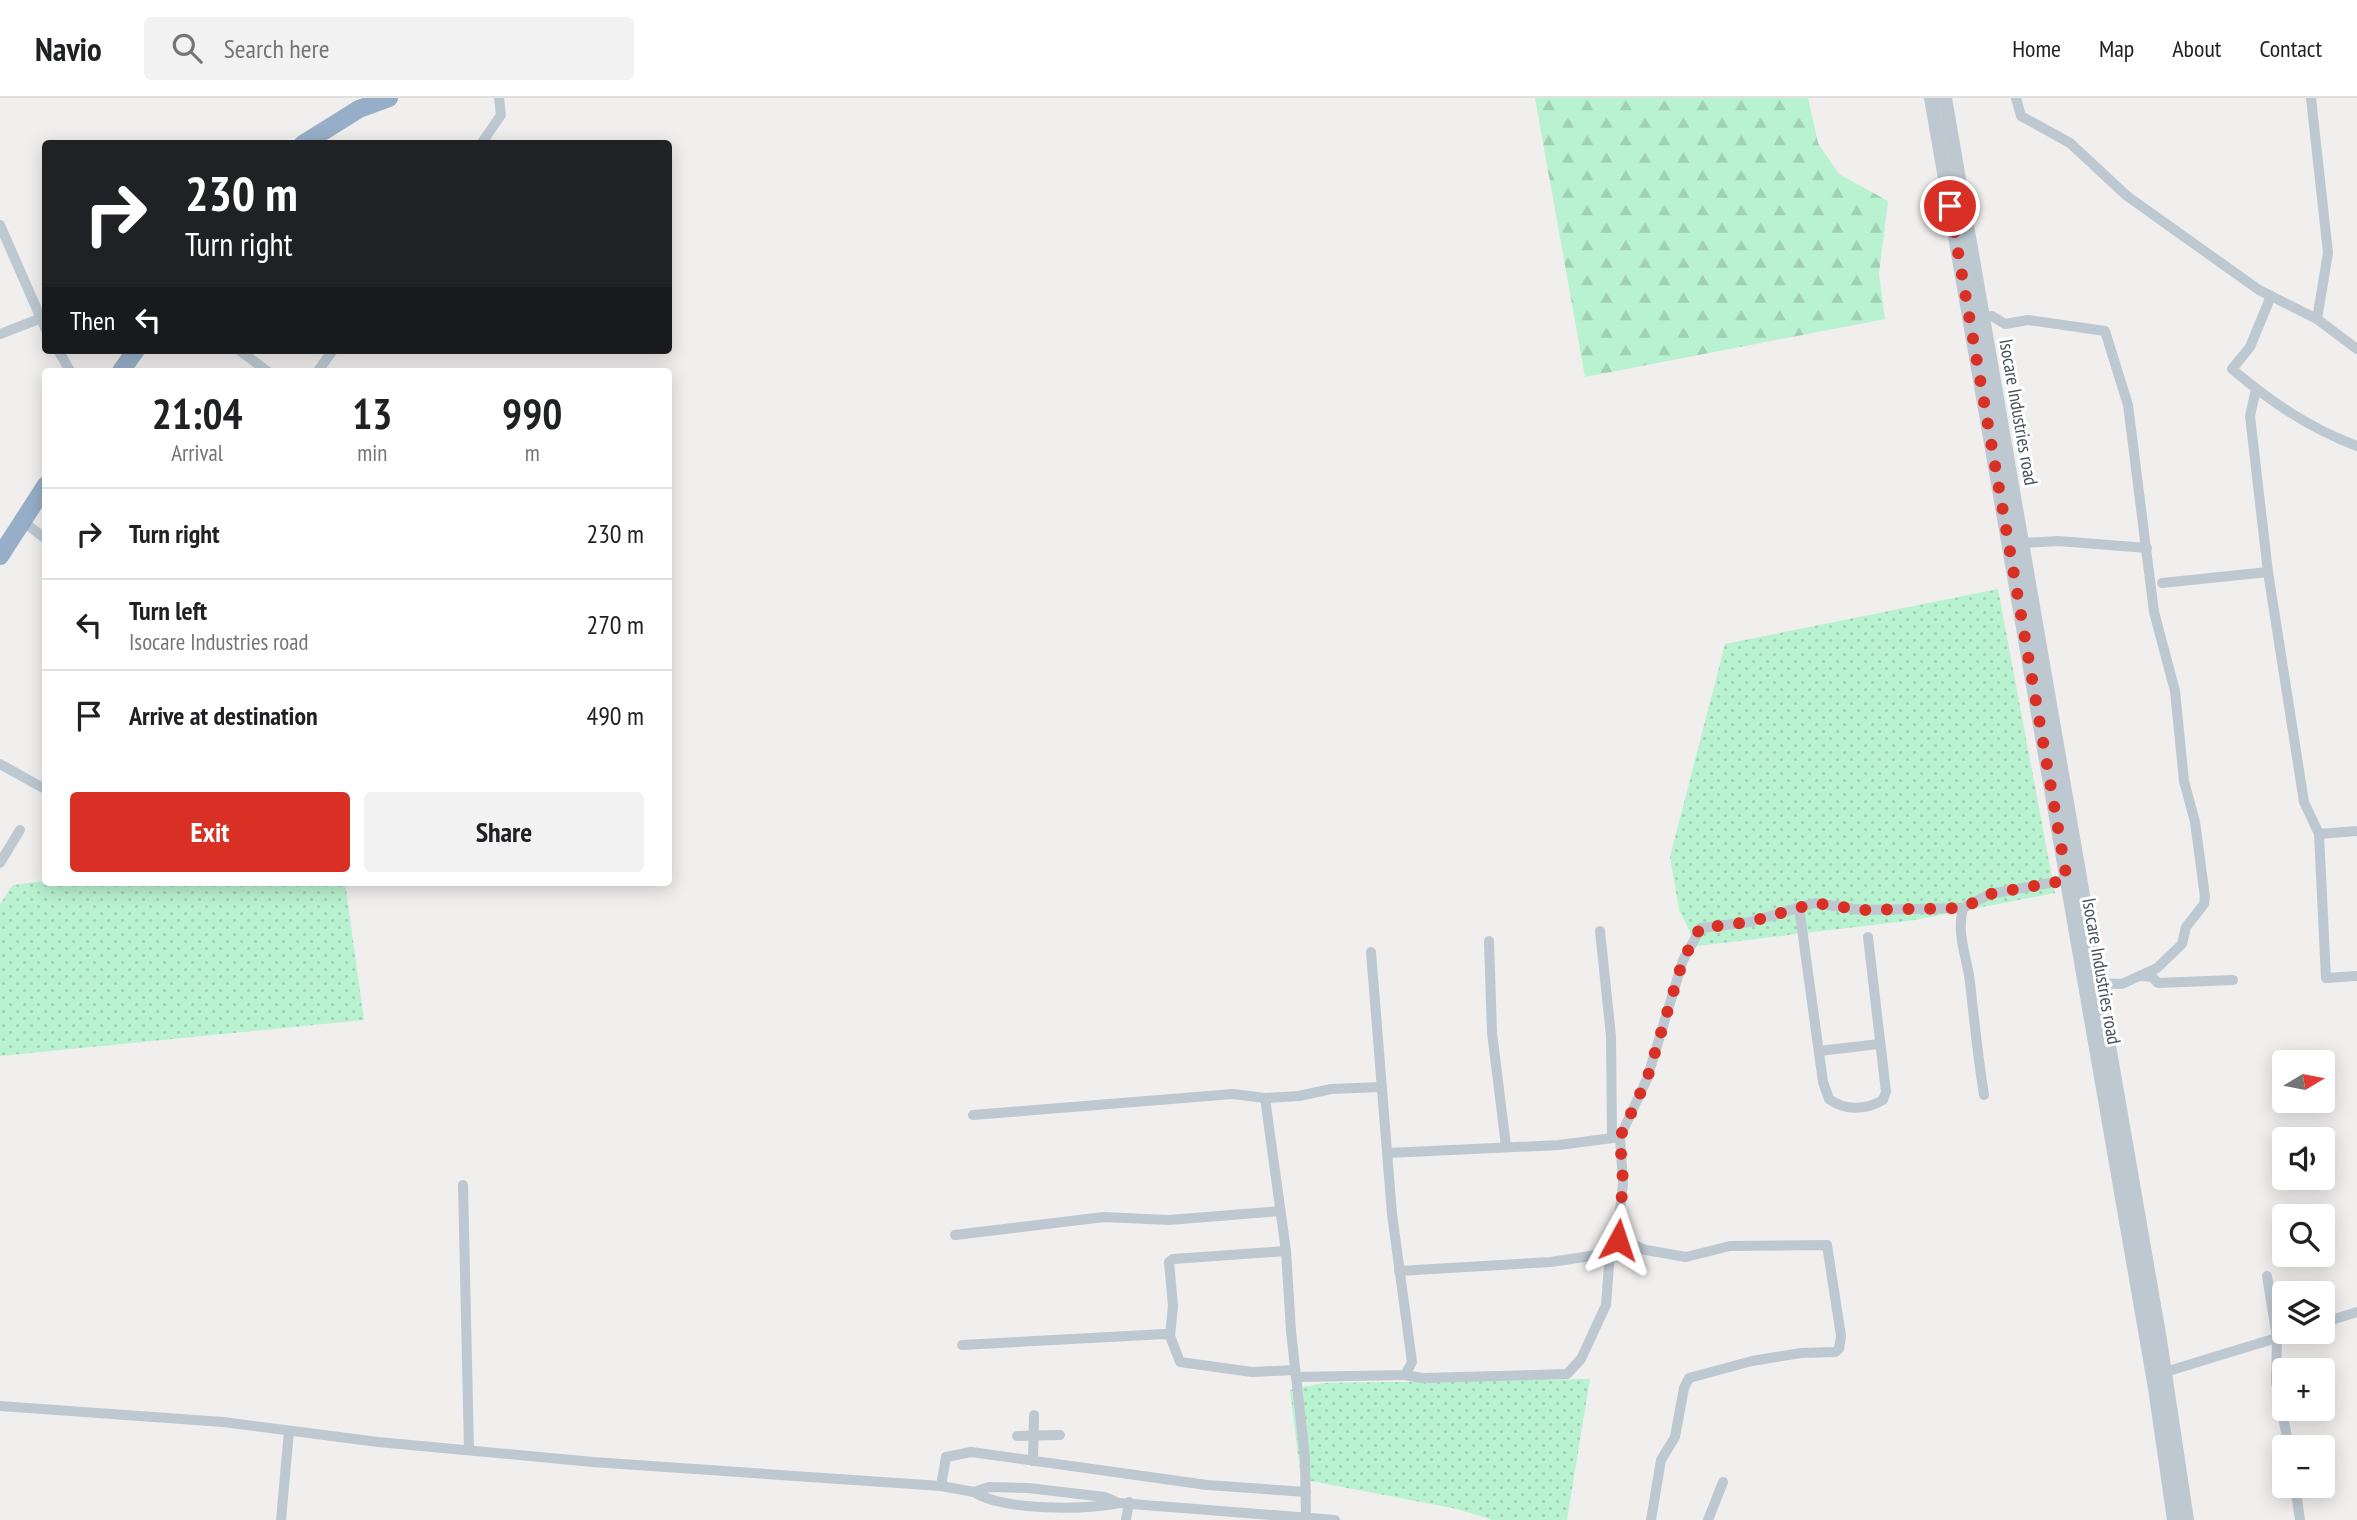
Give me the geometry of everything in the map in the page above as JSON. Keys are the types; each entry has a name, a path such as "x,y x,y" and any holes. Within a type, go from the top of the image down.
{"highway":[{"path":"309,140 359,109 389,98"},
{"path":"0,556 42,491"}],"street":[{"path":"484,140 501,115 499,98"},
{"name":"Isocare Industries road","path":"1931,98 1970,286 2092,983 2165,1373 2187,1520"},
{"name":"Isocare Industries road","path":"1945,98 1970,286 1983,317 2022,543 2074,879"},
{"path":"2016,98 2021,116 2070,143 2127,196 2271,296 2316,319 2357,349"},
{"path":"2311,98 2328,253 2316,319"},
{"path":"0,225 42,325 0,334"},
{"path":"2271,296 2250,347 2232,369 2276,405 2326,434 2357,446"},
{"path":"1983,317 1992,316 2005,324 2028,320 2105,331 2128,405 2155,622 2175,691 2183,781 2195,822 2204,904 2186,927 2182,944 2157,968 2122,984 2092,983"},
{"path":"244,354 263,368"},
{"path":"2256,389 2250,416 2268,572 2304,802 2319,834 2326,978 2357,976"},
{"path":"22,521 42,536"},
{"path":"2022,543 2058,541 2147,548"},
{"path":"2162,583 2268,572"},
{"path":"0,764 42,787"},
{"path":"0,863 20,830"},
{"path":"2319,834 2357,831"},
{"path":"1616,1137 1647,1079 1683,960 1700,928 1750,922 1815,903 1862,910 1963,908 1990,894 2074,879"},
{"path":"1799,907 1819,1051 1829,1099 1845,1107 1863,1108 1883,1100 1885,1092 1868,937"},
{"path":"1963,908 1961,939 1968,967 1971,1010 1984,1095"},
{"path":"1286,1251 1173,1259 1169,1262 1173,1307 1170,1336 1180,1362 1252,1372 1422,1378 1513,1377 1566,1374 1574,1370 1606,1305 1610,1253 1618,1240 1623,1182 1616,1137 1611,1036 1600,932"},
{"path":"1489,941 1492,1033 1506,1146"},
{"path":"1371,952 1399,1271 1412,1353 1409,1371 1405,1376"},
{"path":"2141,976 2152,977 2158,984 2233,980"},
{"name":"Isocare Industries road","path":"2092,983 2174,1520"},
{"path":"1819,1051 1879,1044"},
{"path":"973,1115 1233,1094 1265,1098 1299,1096 1331,1088 1381,1087"},
{"path":"1265,1098 1286,1251 1305,1458 1306,1517"},
{"path":"1388,1153 1559,1145 1616,1137"},
{"path":"463,1185 469,1450"},
{"path":"955,1235 1104,1217 1169,1220 1280,1211"},
{"path":"1618,1240 1646,1250 1686,1256 1730,1246 1827,1245 1842,1336 1839,1349 1835,1352 1801,1353 1752,1361 1689,1378 1684,1388 1675,1437 1661,1460 1651,1520"},
{"path":"1399,1271 1475,1264 1551,1262 1610,1253"},
{"path":"2267,1276 2272,1307"},
{"path":"2335,1319 2357,1312"},
{"path":"962,1345 1165,1334 1170,1336"},
{"path":"2165,1373 2272,1340"},
{"path":"2277,1344 2276,1382 2287,1435"},
{"path":"0,1406 169,1417 593,1462 941,1486 974,1492 987,1500 1047,1506 1101,1506 1124,1503 1335,1520"},
{"path":"1033,1461 1034,1415"},
{"path":"281,1520 289,1431"},
{"path":"1017,1436 1060,1435"},
{"path":"941,1486 946,1457 971,1452 1207,1485 1306,1492"},
{"path":"1708,1520 1723,1482"},
{"path":"974,1492 989,1487 1028,1488 1105,1497 1124,1503"},
{"path":"2297,1498 2300,1520"},
{"path":"1124,1503 1126,1520"}],"green space":[{"path":"1535,98 1808,98 1818,143 1839,174 1888,201 1879,274 1885,319 1585,377"},
{"path":"1998,589 2055,893 1915,920 1697,946 1679,910 1670,857 1725,644"},
{"path":"42,881 42,886 346,886 364,1020 0,1056 0,904 13,885"},
{"path":"1590,1379 1567,1520 1493,1520 1457,1509 1301,1479 1290,1390 1323,1383"}],"route":[{"path":"1618,1240 1623,1182 1620,1137 1647,1079 1665,1009 1683,960 1700,928 1750,922 1815,903 1862,910 1963,908 1990,894 2067,880 1950,206"}]}
